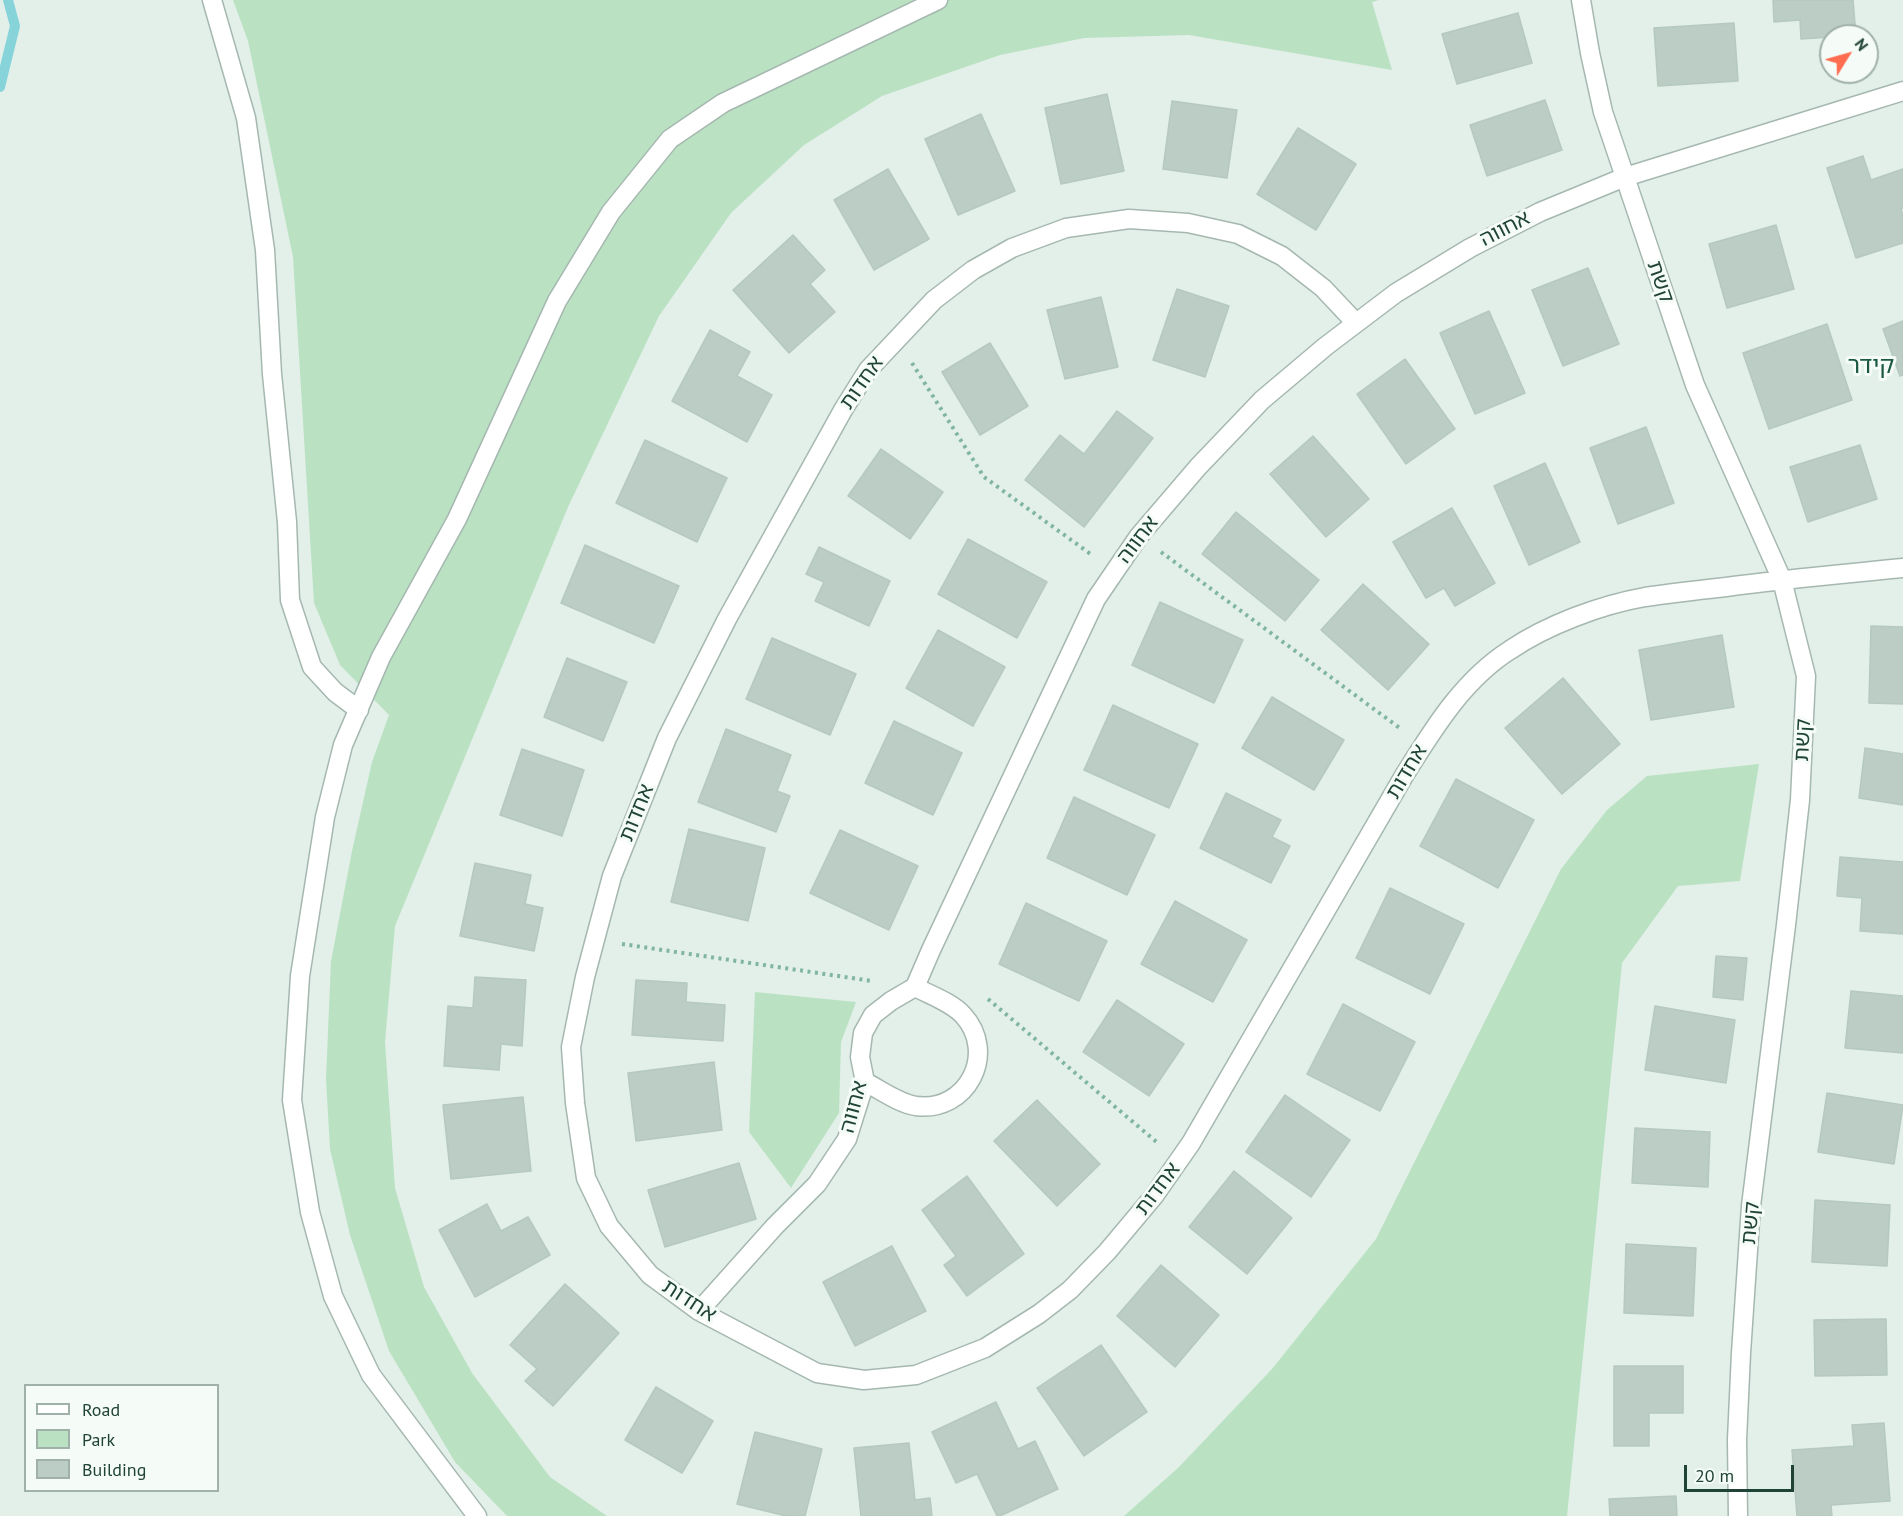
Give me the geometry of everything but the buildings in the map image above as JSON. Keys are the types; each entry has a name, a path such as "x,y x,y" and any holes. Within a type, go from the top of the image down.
{"street":[{"path":"212,0 246,118 265,250 272,374 287,522 290,600 312,667 335,692 359,710"},
{"path":"477,1516 371,1375 333,1296 310,1212 292,1100 300,976 325,817 343,745 381,657 458,519 557,301 611,212 670,139 723,103 938,0"},
{"name":"קשת","path":"1581,0 1603,112 1695,385 1782,580 1806,676 1800,801 1751,1206 1738,1418 1738,1516"},
{"name":"אחווה","path":"699,1311 775,1226 817,1184 847,1138 866,1082 860,1057 863,1033 873,1015 915,987 930,950 1096,598 1139,536 1198,466 1262,400 1326,346 1396,293 1470,248 1540,212 1625,177 1903,91"},
{"name":"אחדות","path":"1356,323 1323,288 1282,256 1238,234 1188,223 1129,219 1066,228 1012,248 973,270 934,300 868,370 843,410 727,619 667,738 612,876 585,977 571,1047 575,1103 586,1178 609,1226 650,1275 699,1311 817,1373 864,1380 916,1376 985,1348 1039,1314 1070,1290 1114,1244 1154,1196 1191,1143 1423,745 1438,721 1471,682 1509,650 1585,613 1643,598 1782,580 1903,568"},
{"path":"866,1082 898,1100 915,1106 932,1106 955,1097 968,1085 976,1068 979,1050 974,1031 962,1014 946,1002 915,987"}],"path":[{"path":"896,338 984,477 1114,572"},
{"path":"1139,536 1423,745"},
{"path":"594,940 915,987"},
{"path":"984,995 1179,1161"}],"green space":[{"path":"233,0 1379,0 1372,2 1392,70 1189,35 1084,38 1000,55 882,96 804,145 731,213 659,316 568,507 395,926 385,1042 395,1188 424,1287 472,1373 550,1477 607,1516 507,1516 455,1462 389,1351 350,1235 330,1149 326,1079 331,961 372,762 389,715 340,665 314,603 293,257 248,41"},
{"path":"1759,764 1740,881 1678,886 1622,963 1567,1516 1124,1516 1179,1467 1272,1369 1376,1239 1561,869 1607,810 1647,776"},
{"path":"755,992 856,1002 841,1042 839,1113 791,1188 749,1132"}],"waterway":[{"path":"0,87 15,26 8,0"}],"district":[{"name":"קידר","path":"1871,366"}]}
